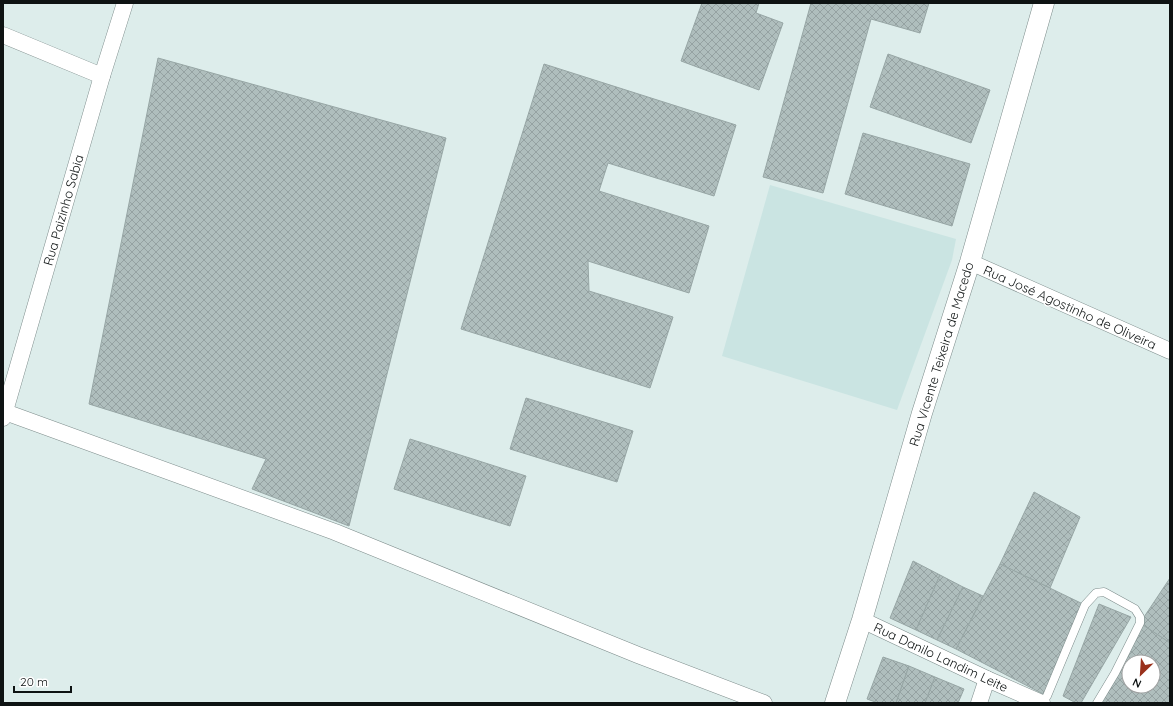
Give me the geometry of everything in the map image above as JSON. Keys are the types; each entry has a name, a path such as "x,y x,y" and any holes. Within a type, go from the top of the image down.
{"street":[{"name":"Rua Paizinho Sabia","path":"4,415 102,76 125,3"},
{"name":"Rua Vicente Teixeira de Macedo","path":"835,703 862,620 922,413 970,262 1044,3"},
{"path":"3,36 102,76"},
{"name":"Rua José Agostinho de Oliveira","path":"970,262 1170,351"},
{"path":"4,415 335,532 638,655 764,703"},
{"name":"Rua Danilo Landim Leite","path":"862,620 987,679 1042,703"},
{"path":"979,703 987,679"}],"lane":[{"path":"1042,703 1047,696 1086,605 1096,593 1104,592 1135,609 1140,617 1140,623 1115,673 1097,703"}],"shaded area":[{"path":"770,185 956,239 952,260 897,410 722,356"}],"building":[{"path":"702,3 759,3 756,13 783,23 759,90 681,61"},
{"path":"811,3 929,3 920,33 871,19 823,193 763,177"},
{"path":"888,54 990,90 971,143 870,107"},
{"path":"158,58 446,138 349,526 252,489 266,459 89,404"},
{"path":"544,64 736,125 714,196 608,163 599,191 709,226 689,293 588,261 589,291 673,317 650,388 461,329"},
{"path":"863,133 970,164 952,226 845,194"},
{"path":"526,398 633,431 617,482 510,449"},
{"path":"410,439 526,476 510,526 394,489"},
{"path":"1034,492 1080,517 1050,588 1000,564"},
{"path":"913,561 940,575 916,630 890,618"},
{"path":"1000,564 1085,605 1047,696 956,649"},
{"path":"940,575 963,587 937,640 916,630"},
{"path":"1170,578 1170,643 1140,623"},
{"path":"963,587 983,596 956,649 937,640"},
{"path":"1099,604 1131,617 1081,703 1076,703 1063,696"},
{"path":"1140,623 1170,643 1170,703 1097,703 1121,658 1121,694 1161,694 1161,654 1123,654"},
{"path":"883,657 909,666 896,703 878,703 867,699"},
{"path":"909,666 935,677 925,703 896,703"},
{"path":"935,677 964,689 958,703 925,703"}]}
